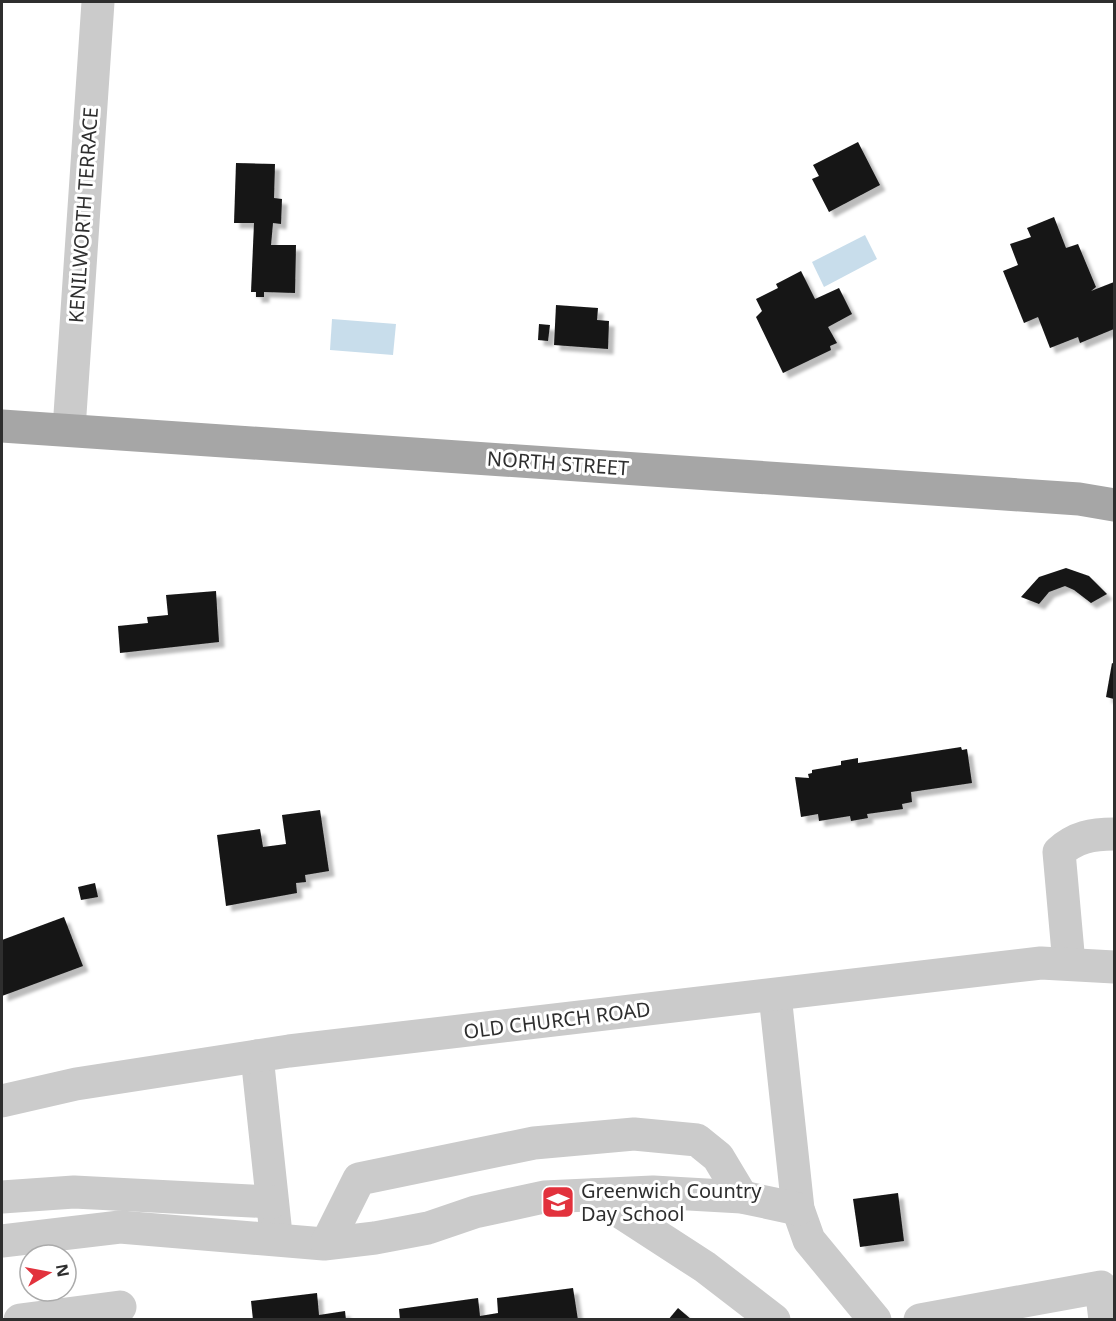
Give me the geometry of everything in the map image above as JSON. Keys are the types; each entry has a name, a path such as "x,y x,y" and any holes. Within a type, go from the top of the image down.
{"main road":[{"name":"NORTH STREET","path":"2,426 1079,499 1114,505"}],"street":[{"name":"KENILWORTH TERRACE","path":"69,429 98,2"},
{"path":"1069,964 1059,873 1059,852 1072,841 1095,834 1114,834"},
{"name":"OLD CHURCH ROAD","path":"2,1101 76,1083 257,1056 1041,963 1114,967"},
{"path":"775,995 798,1209 809,1240 874,1320"},
{"path":"257,1056 277,1240"},
{"path":"327,1243 359,1179 534,1143 634,1134 697,1140 718,1157 742,1197"},
{"path":"2,1197 74,1192 272,1202"},
{"path":"2,1240 120,1227 327,1243 375,1238 418,1230 475,1212 544,1197 653,1192 742,1197 798,1209"},
{"path":"594,1195 705,1267 774,1320"},
{"path":"920,1320 1101,1287 1105,1320"},
{"path":"20,1320 120,1307"}],"water":[{"path":"865,235 877,259 824,287 812,262"},
{"path":"332,319 396,324 393,355 330,350"}],"building":[{"path":"858,142 880,185 829,212 812,179 819,176 813,165"},
{"path":"236,163 275,164 274,198 282,199 281,224 273,223 271,245 296,245 295,293 264,292 264,297 256,297 256,292 251,292 254,223 234,223"},
{"path":"1054,217 1066,248 1078,244 1096,287 1091,291 1114,282 1114,329 1080,343 1078,337 1050,348 1038,317 1024,323 1003,271 1018,265 1010,244 1031,237 1027,228"},
{"path":"801,271 815,299 839,288 852,314 828,327 837,343 830,346 831,350 783,373 756,317 762,311 756,299 778,288 776,284"},
{"path":"556,305 598,308 597,320 609,321 608,349 554,345"},
{"path":"539,324 550,325 548,341 538,340"},
{"path":"1066,568 1089,576 1107,594 1091,603 1065,586 1049,592 1039,604 1021,597 1039,577"},
{"path":"216,591 219,642 120,653 118,626 148,623 147,617 168,615 166,595"},
{"path":"1112,663 1114,664 1114,699 1106,697"},
{"path":"961,747 962,750 967,749 972,783 911,792 912,802 902,804 903,809 867,814 868,818 851,821 850,816 819,821 818,814 801,817 795,777 809,778 808,774 812,773 812,770 841,765 841,761 858,758 858,763"},
{"path":"320,810 329,871 305,875 306,882 296,883 297,893 226,906 217,835 260,829 263,847 286,844 282,815"},
{"path":"95,883 98,897 81,900 78,887"},
{"path":"64,917 83,966 2,996 2,940"},
{"path":"898,1193 904,1241 860,1247 853,1199"},
{"path":"573,1288 578,1320 400,1320 399,1309 478,1298 480,1316 498,1313 497,1298"},
{"path":"317,1293 319,1315 345,1311 346,1320 253,1320 251,1301"},
{"path":"678,1308 692,1320 668,1320"}],"place":[{"name":"Greenwich Country Day School","path":"558,1202"}]}
